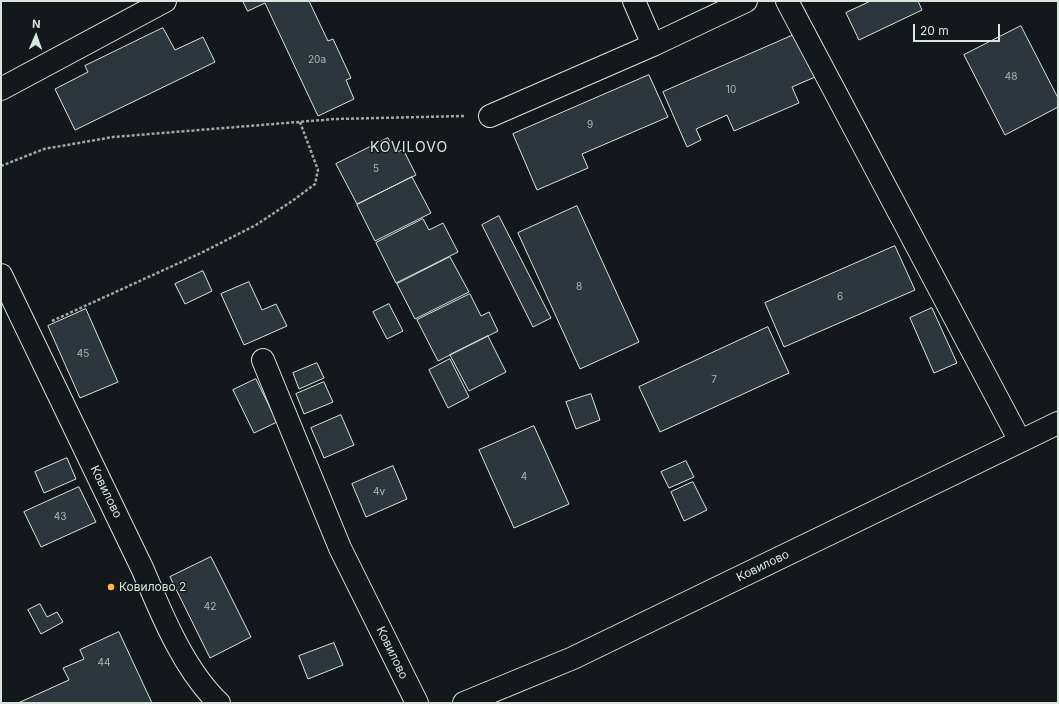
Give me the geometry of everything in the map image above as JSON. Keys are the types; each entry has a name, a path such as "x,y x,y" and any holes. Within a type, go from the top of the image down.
{"street":[{"path":"1,88 165,1"},
{"path":"634,1 653,45"},
{"path":"490,116 653,45 746,1"},
{"path":"787,1 1020,441"},
{"name":"Ковилово","path":"1,275 143,570 162,614 187,662 212,696 219,703"},
{"name":"Ковилово","path":"263,360 340,548 417,703"},
{"name":"Ковилово","path":"464,703 573,658 1058,423"}],"path":[{"path":"1,166 44,149 114,137 335,120 490,116"},
{"path":"28,332 201,253 256,225 315,184 318,170 300,122"}],"building":[{"path":"243,1 309,1 328,41 333,39 351,78 346,80 354,99 318,116 265,3 248,11"},
{"path":"871,1 918,1 922,10 859,40 846,13"},
{"path":"1021,26 1058,98 1058,107 1005,135 964,55"},
{"path":"163,28 175,50 203,37 215,62 75,130 55,89 88,72 85,66"},
{"path":"796,34 815,77 792,87 799,103 734,131 727,115 696,129 701,140 687,147 663,92"},
{"path":"649,75 668,117 582,154 588,168 537,190 513,134"},
{"path":"388,138 396,153 403,149 416,175 357,204 336,164"},
{"path":"412,177 431,213 375,241 357,205"},
{"path":"577,206 639,342 580,369 518,233"},
{"path":"499,216 551,318 533,327 482,225"},
{"path":"423,219 429,230 443,223 458,252 396,283 376,243"},
{"path":"895,246 915,290 784,347 765,303"},
{"path":"450,257 469,292 415,319 397,284"},
{"path":"203,271 212,291 185,304 175,284"},
{"path":"249,282 262,310 276,304 287,326 244,345 221,294"},
{"path":"470,294 481,316 489,312 498,331 438,361 417,320"},
{"path":"389,304 403,331 387,339 373,312"},
{"path":"932,308 957,363 934,373 910,318"},
{"path":"86,309 118,382 80,398 48,326"},
{"path":"768,327 789,373 660,432 639,387"},
{"path":"488,336 506,372 469,391 450,355"},
{"path":"450,359 469,397 448,408 429,370"},
{"path":"317,363 324,378 299,389 293,373"},
{"path":"256,379 277,422 254,433 233,390"},
{"path":"324,382 333,402 304,414 296,394"},
{"path":"591,394 600,420 576,429 566,402"},
{"path":"341,415 354,445 324,458 311,428"},
{"path":"534,426 569,504 514,528 479,450"},
{"path":"67,458 76,479 44,493 35,472"},
{"path":"686,461 694,477 669,488 661,472"},
{"path":"393,466 407,499 366,517 352,484"},
{"path":"693,482 707,510 684,521 671,492"},
{"path":"79,487 96,522 41,547 24,512"},
{"path":"211,557 251,637 210,658 170,577"},
{"path":"40,604 47,617 57,612 63,622 41,634 28,610"},
{"path":"119,632 152,703 18,703 69,680 63,668 84,659 80,650"},
{"path":"334,643 343,665 308,679 299,656"}],"place":[{"name":"Ковилово 2","path":"111,587"}],"district":[{"name":"KOVILOVO","path":"409,148"}]}
